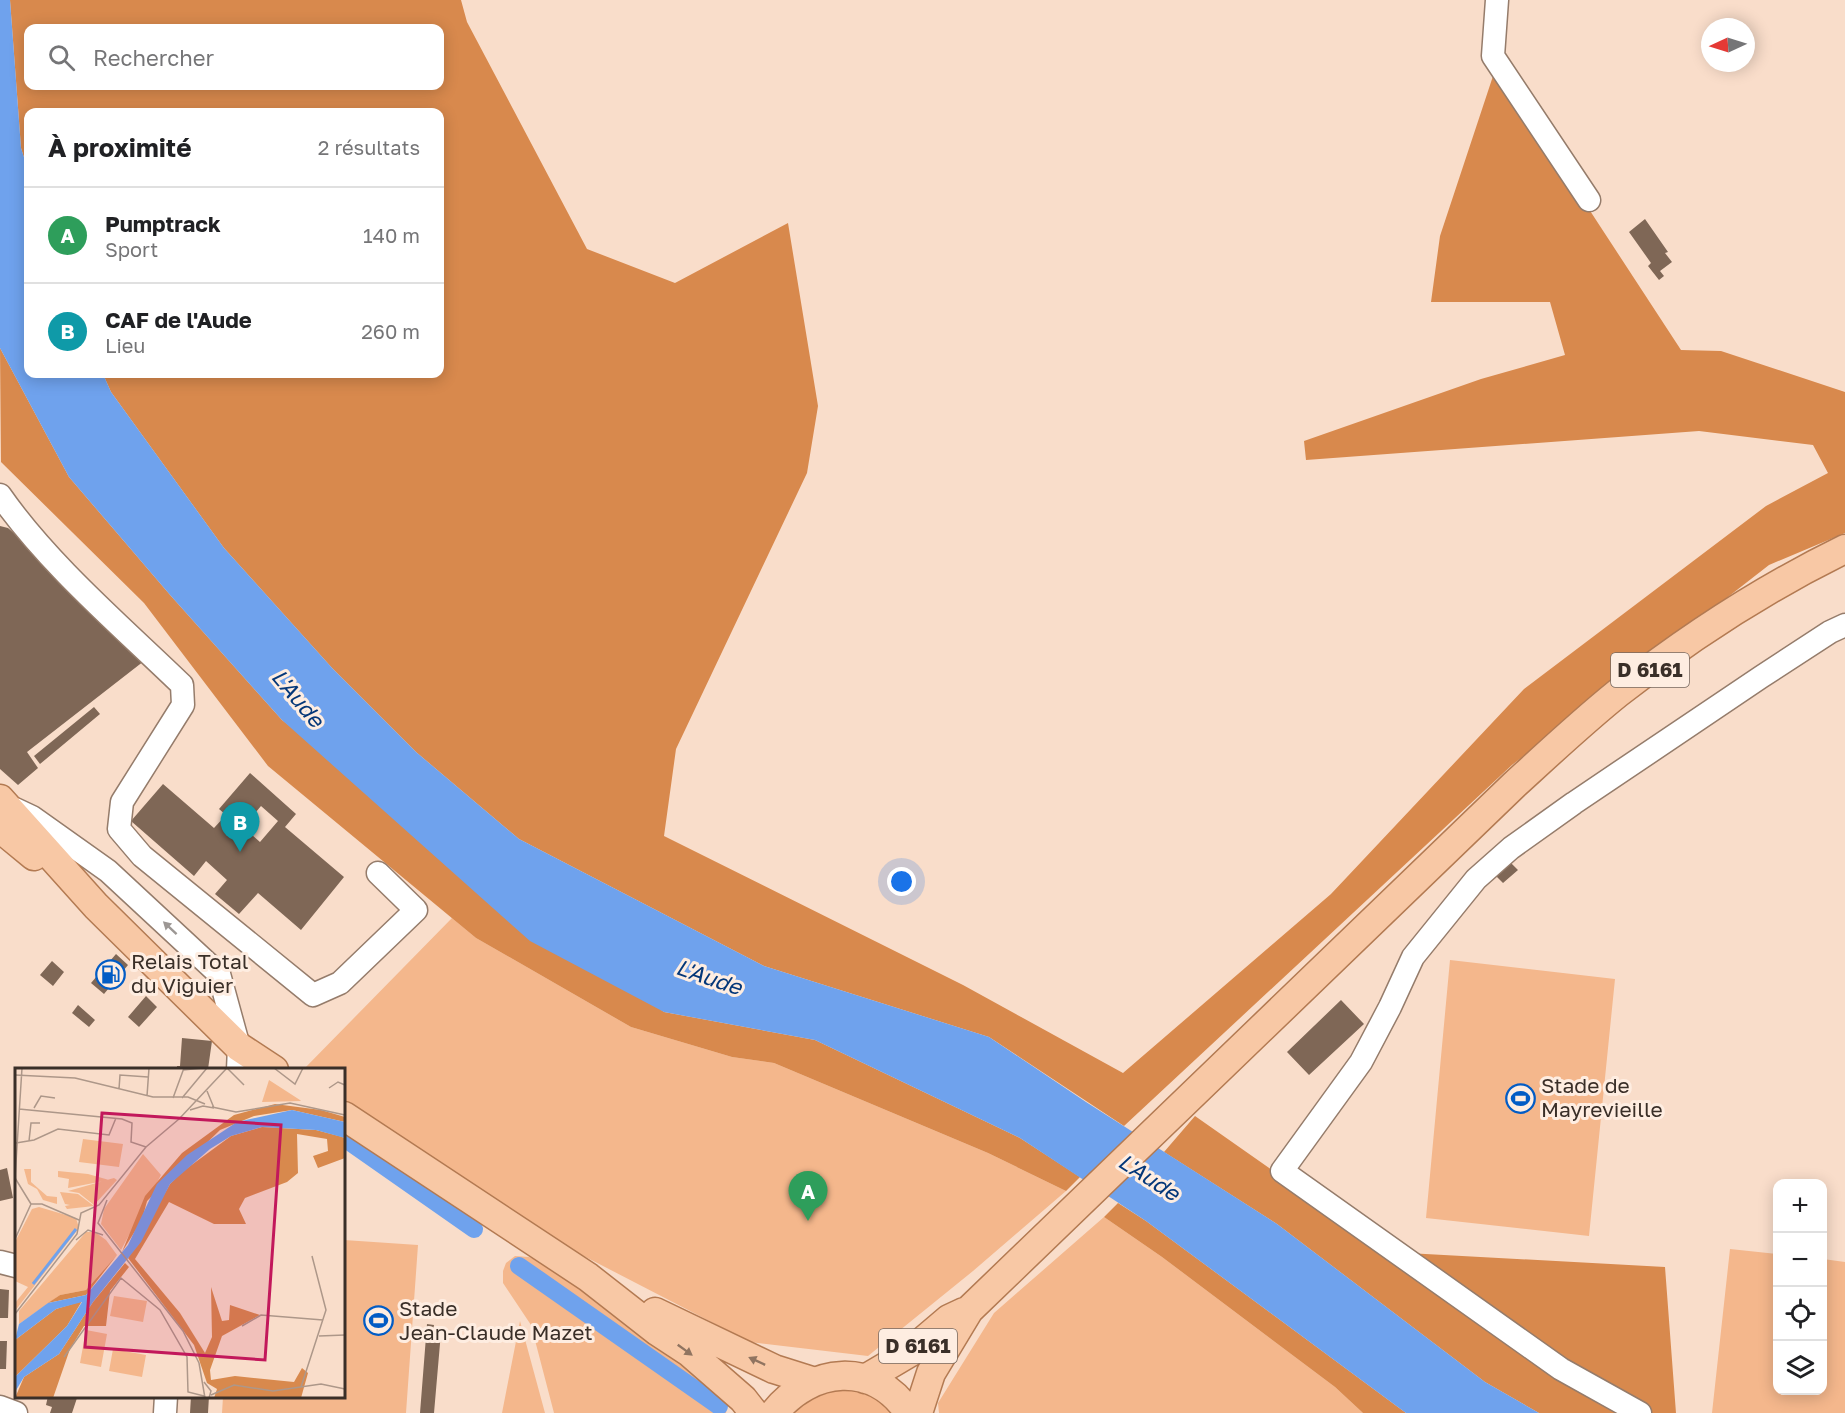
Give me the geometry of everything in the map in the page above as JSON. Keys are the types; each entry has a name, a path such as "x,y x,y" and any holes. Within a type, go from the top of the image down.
{"main road":[{"name":"D 6161","path":"918,1413 931,1373 969,1310 1446,851 1586,720 1664,659 1733,612 1845,549"},
{"path":"2,811 96,906 239,1058 268,1068"},
{"path":"345,1117 588,1277 689,1353 743,1399 754,1413"},
{"path":"588,1277 768,1366 812,1382"},
{"name":"D 6161","path":"865,1379 909,1353 949,1319 969,1310"},
{"path":"774,1413 790,1395 812,1382 838,1376 865,1379 883,1387 895,1396 909,1413"}],"street":[{"path":"1497,0 1493,56 1589,200"},
{"path":"0,495 9,517 182,685 183,705 122,802 119,829 142,856 313,995 340,983 416,910 378,873"},
{"path":"1640,1413 1561,1369 1282,1171 1361,1062 1413,957 1476,879 1511,848 1574,803 1761,677 1830,632 1845,625"},
{"path":"2,811 32,818 108,871 219,974 239,1058"},
{"path":"0,1262 15,1266"},
{"path":"165,1413 166,1398"},
{"path":"0,1407 16,1413"}],"shaded area":[{"path":"10,0 461,0 467,22 587,249 675,283 788,223 818,406 807,473 676,749 664,836 963,985 1123,1073 1331,894 1524,689 1766,506 1828,473 1813,445 1699,431 1306,460 1304,441 1481,379 1565,355 1550,302 1431,302 1440,236 1496,67 1681,350 1721,351 1845,392 1845,533 1769,565 1512,765 1124,1126 989,1037 764,966 519,839 416,752 333,669 224,548 111,392 105,378 444,378 444,108 24,108 24,157 21,148"},
{"path":"0,348 69,477 282,720 664,1012 815,1040 1020,1138 1080,1177 1066,1191 988,1153 774,1063 732,1057 631,1027 476,938 268,766 144,603 1,462"},
{"path":"452,918 476,938 631,1027 732,1057 774,1063 988,1153 1066,1191 973,1271 868,1356 750,1342 576,1252 345,1101 345,1068 305,1068"},
{"name":"Stade de Mayrevieille","path":"1450,960 1615,979 1589,1236 1426,1218"},
{"path":"1195,1116 1389,1252 1665,1267 1676,1413 1539,1413 1485,1382 1277,1224 1164,1152"},
{"path":"1118,1203 1146,1221 1406,1413 1363,1413 1335,1387 1162,1257 1104,1217"},
{"path":"1104,1217 1162,1257 1335,1387 1363,1413 939,1413 938,1403 994,1313"},
{"name":"Stade Jean-Claude Mazet","path":"345,1240 418,1245 406,1413 222,1413 223,1398 345,1398"},
{"path":"1730,1249 1773,1254 1773,1395 1827,1395 1827,1260 1845,1262 1845,1413 1712,1413"},
{"path":"515,1256 529,1257 552,1267 651,1337 727,1404 726,1413 554,1413 531,1325 503,1283 506,1263"},
{"path":"520,1321 545,1413 502,1413"},
{"path":"857,1386 898,1413 788,1413 802,1398"}],"water":[{"name":"L'Aude","path":"0,0 10,0 21,148 24,157 24,378 105,378 111,392 224,548 333,669 416,752 519,839 764,966 989,1037 1277,1224 1485,1382 1539,1413 1406,1413 1146,1221 1020,1138 815,1040 664,1012 530,941 282,720 171,596 69,477 0,348"}],"building":[{"path":"1645,219 1668,252 1665,253 1672,262 1660,271 1664,276 1659,280 1648,266 1651,263 1629,232"},
{"path":"0,526 8,528 30,547 144,661 27,752 38,768 18,785 0,769"},
{"path":"94,707 100,714 40,764 34,756"},
{"path":"250,773 296,814 285,827 344,877 301,930 258,893 239,914 215,894 227,880 206,861 194,876 131,821 163,784 214,828 226,815 219,809","holes":["261,806 278,821 260,842 243,827"]},
{"path":"1509,861 1518,870 1503,883 1495,875"},
{"path":"116,954 128,965 104,994 91,983"},
{"path":"52,961 64,972 53,986 40,975"},
{"path":"146,996 157,1007 139,1027 128,1017"},
{"path":"1341,1000 1364,1024 1309,1075 1287,1052"},
{"path":"78,1005 95,1020 89,1027 72,1013"},
{"path":"182,1038 212,1041 208,1068 177,1068 180,1066"},
{"path":"7,1168 13,1198 0,1201 0,1170"},
{"path":"0,1289 9,1290 8,1318 0,1318"},
{"path":"427,1324 434,1325 433,1330 441,1332 434,1413 420,1413"},
{"path":"0,1341 7,1341 6,1369 0,1369"},
{"path":"48,1398 77,1398 72,1413 50,1413 52,1407 46,1405"},
{"path":"191,1398 209,1398 208,1413 190,1413"}],"waterway":[{"path":"345,1139 474,1229"},
{"path":"519,1266 719,1406"}],"place":[{"name":"CAF de l'Aude","path":"240,852"},
{"name":"Relais Total du Viguier","path":"110,974"},
{"name":"Stade de Mayrevieille","path":"1520,1098"},
{"name":"Pumptrack","path":"808,1221"},
{"name":"Stade Jean-Claude Mazet","path":"378,1321"}]}
